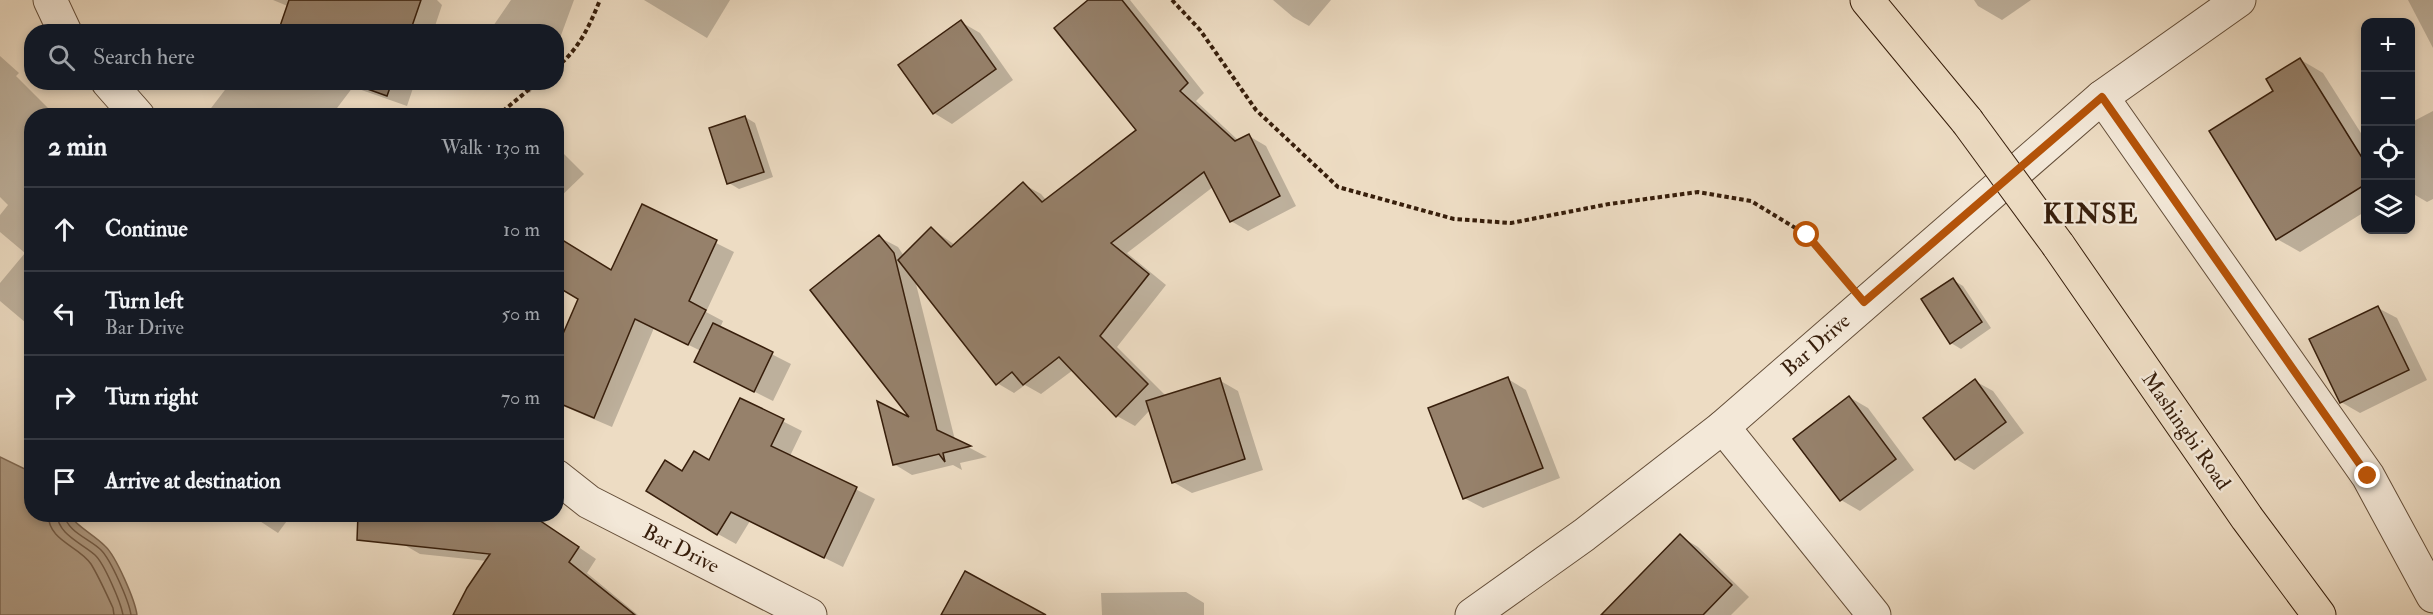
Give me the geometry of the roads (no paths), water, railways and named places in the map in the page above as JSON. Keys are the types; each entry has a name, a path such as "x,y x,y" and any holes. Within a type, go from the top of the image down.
{"main road":[{"name":"Mashingbi Road","path":"1867,0 1967,121 2058,245 2247,519 2319,615"}],"street":[{"path":"50,0 61,24"},
{"name":"Bar Drive","path":"1472,615 1584,535 1723,427 2102,97 2239,0"},
{"path":"115,90 131,108"},
{"path":"2102,97 2368,476 2433,596"},
{"path":"1723,427 1874,615"},
{"name":"Bar Drive","path":"564,482 590,501 810,615"}],"water":[{"path":"0,457 24,469 24,522 75,522 96,538 114,559 133,599 137,615 0,615"}],"district":[{"name":"KINSE","path":"2091,214"}]}
